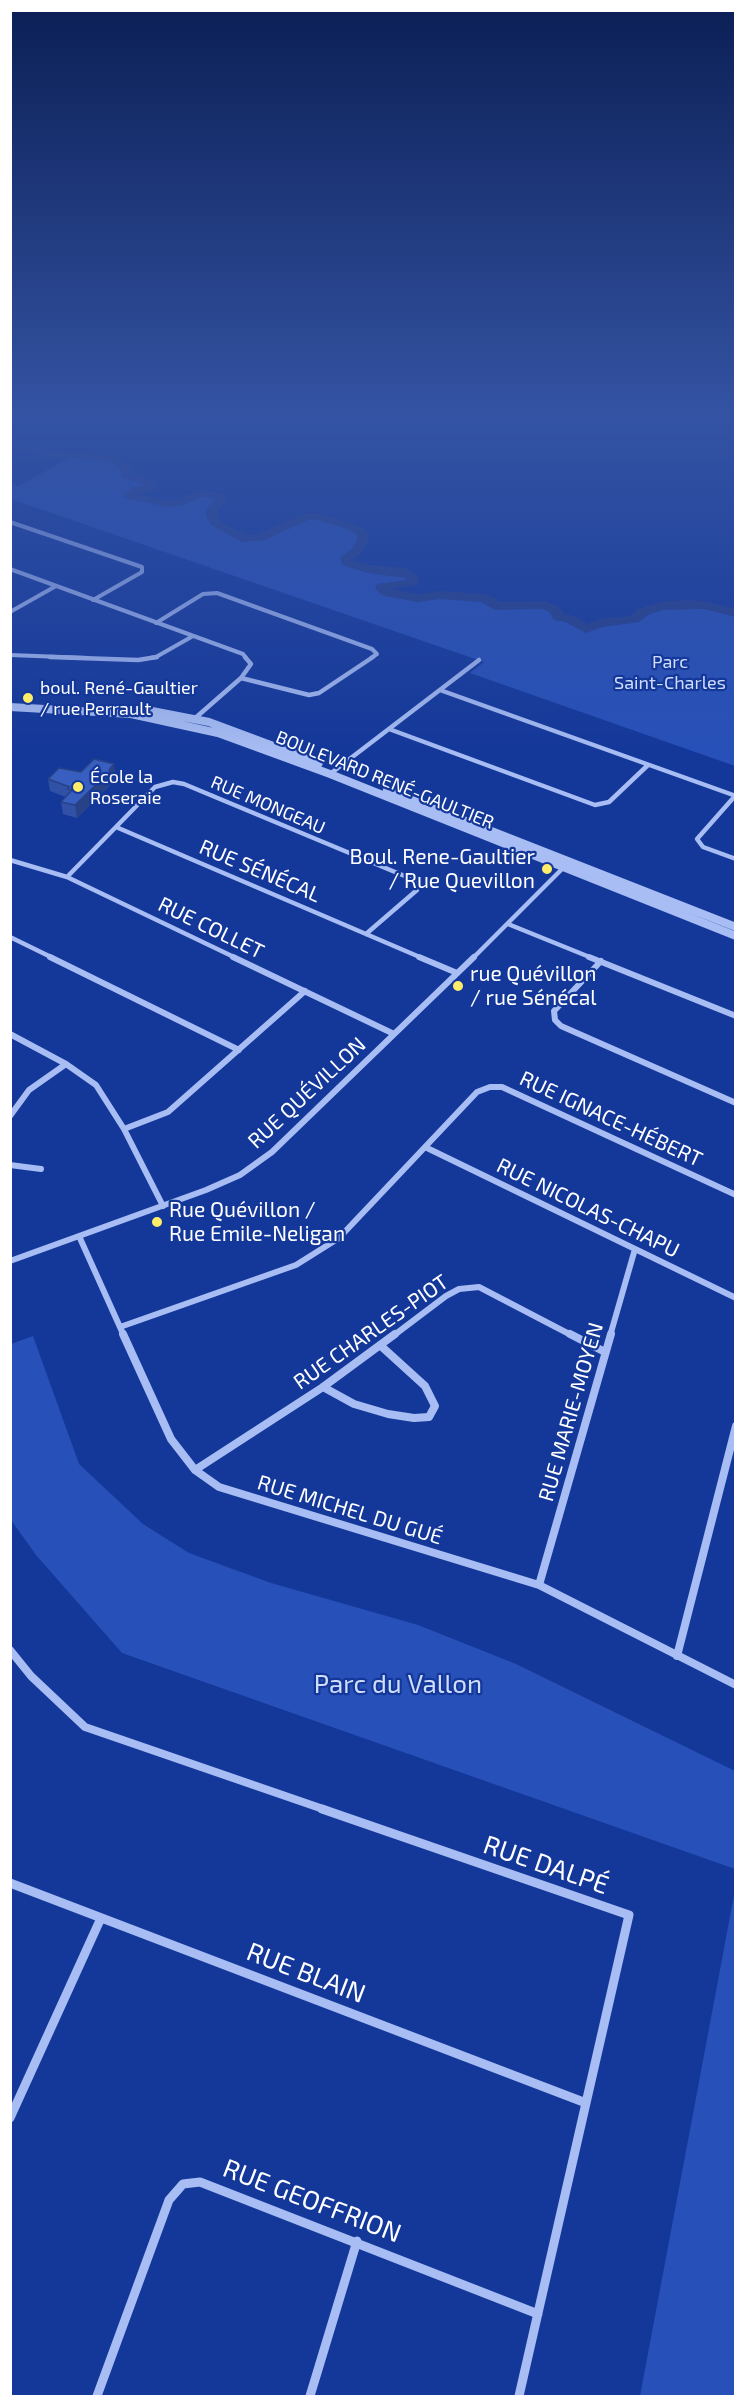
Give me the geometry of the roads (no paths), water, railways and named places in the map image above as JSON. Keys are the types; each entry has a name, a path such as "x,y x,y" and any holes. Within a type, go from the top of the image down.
{"street":[{"path":"37,531 142,567 142,572 93,600"},
{"path":"10,569 243,654 251,664 241,678 192,721"},
{"path":"10,612 56,586"},
{"path":"156,623 203,594 217,593 372,649 377,654 319,693 309,695 241,678"},
{"path":"10,655 138,660 156,657 193,636"},
{"path":"333,772 479,660"},
{"path":"440,690 735,796 697,839 703,847 735,859"},
{"name":"BOULEVARD RENÉ-GAULTIER","path":"11,703 192,721 333,772 735,936"},
{"path":"389,729 595,805 609,802 648,765"},
{"name":"RUE MONGEAU","path":"67,877 155,787 173,782 184,784 407,877 417,884 417,890 366,934"},
{"name":"RUE SÉNÉCAL","path":"116,827 457,973"},
{"name":"RUE COLLET","path":"10,860 67,877 394,1034"},
{"name":"BOULEVARD RENÉ-GAULTIER","path":"565,865 735,927"},
{"name":"RUE QUÉVILLON","path":"10,1261 163,1206 240,1174 272,1152 508,924 565,865"},
{"path":"508,924 735,1016"},
{"path":"10,937 239,1050"},
{"path":"601,961 554,1011 555,1020 561,1026 735,1103"},
{"path":"124,1129 168,1112 305,991"},
{"path":"10,1034 66,1064 96,1085 124,1129 163,1206"},
{"path":"10,1116 29,1090 66,1064"},
{"name":"RUE IGNACE-HÉBERT","path":"120,1327 296,1265 339,1238 477,1092 490,1086 502,1087 735,1195"},
{"name":"RUE NICOLAS-CHAPU","path":"425,1147 735,1298"},
{"path":"10,1165 41,1168"},
{"name":"RUE MICHEL DU GUÉ","path":"79,1236 171,1439 195,1470 219,1487 539,1585 735,1685"},
{"name":"RUE MARIE-MOYEN","path":"539,1585 635,1249"},
{"name":"RUE CHARLES-PIOT","path":"195,1470 323,1387 446,1296 459,1289 475,1286 605,1352"},
{"path":"323,1387 354,1404 388,1414 414,1418 429,1417 435,1407 425,1386 381,1346"},
{"path":"678,1656 735,1426"},
{"name":"RUE DALPÉ","path":"10,1650 31,1676 85,1727 629,1916 519,2397"},
{"name":"RUE BLAIN","path":"10,1884 586,2103"},
{"path":"10,2118 101,1918"},
{"name":"RUE GEOFFRION","path":"97,2397 169,2200 183,2184 200,2182 357,2241 538,2314"},
{"path":"310,2397 357,2241"}],"waterway":[{"path":"230,531 246,539 261,537 274,531"},
{"path":"360,531 363,533 363,540 356,551 346,557 346,562 368,569 406,572 411,576 413,582 381,587 384,592 418,598 440,595 483,598 491,601 495,606 544,605 554,609 559,617 569,619 586,629 601,623 634,619 643,612 662,606 703,605 736,613"}],"place":[{"name":"boul. René-Gaultier / rue Perrault","path":"28,698"},
{"name":"École la Roseraie","path":"78,787"},
{"name":"Boul. Rene-Gaultier / Rue Quevillon","path":"547,869"},
{"name":"rue Quévillon / rue Sénécal","path":"458,986"},
{"name":"Rue Quévillon / Rue Emile-Neligan","path":"157,1222"}],"park label":[{"name":"Parc Saint-Charles","path":"670,672"},
{"name":"Parc du Vallon","path":"398,1684"}]}
